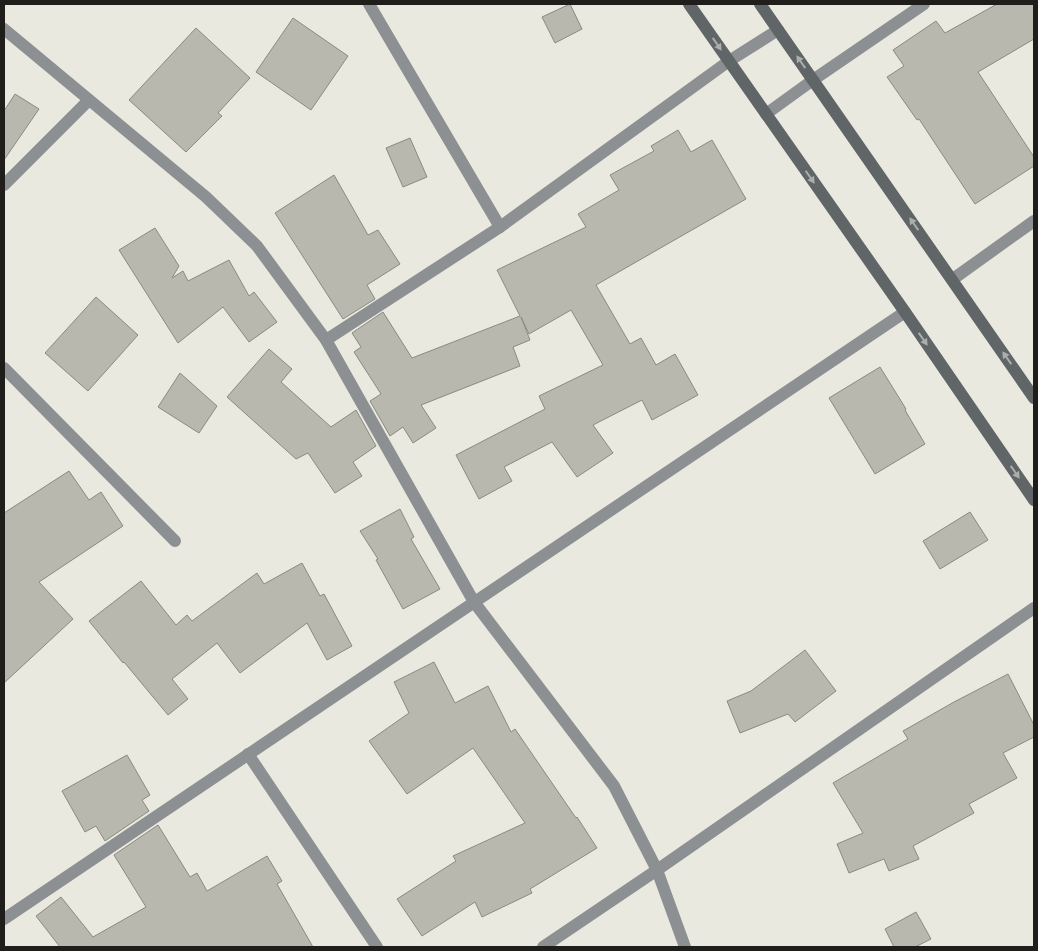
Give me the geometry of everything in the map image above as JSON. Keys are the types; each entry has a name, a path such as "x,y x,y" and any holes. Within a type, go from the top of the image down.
{"main road":[{"path":"689,4 1034,500"},
{"path":"760,4 1034,398"}],"street":[{"path":"369,4 500,227"},
{"path":"766,114 812,80 924,4"},
{"path":"4,29 206,197 257,246 326,340 474,602 614,786 657,870 685,947"},
{"path":"326,340 500,227 729,60 778,30"},
{"path":"4,185 89,100"},
{"path":"953,279 1034,221"},
{"path":"4,919 905,312"},
{"path":"4,368 175,541"},
{"path":"543,947 1034,608"},
{"path":"248,754 377,947"}],"building":[{"path":"570,4 582,29 555,43 542,17"},
{"path":"997,4 1034,4 1034,39 978,72 1034,157 1034,166 975,204 919,119 917,120 887,77 904,66 893,50 936,21 945,33"},
{"path":"293,18 348,56 311,110 256,72"},
{"path":"196,28 250,78 218,113 222,116 186,152 129,100"},
{"path":"15,94 39,109 4,160 4,111"},
{"path":"678,130 691,152 712,140 746,199 596,285 630,344 641,338 656,365 675,354 698,395 652,420 642,400 593,425 613,453 577,477 552,442 504,467 512,481 479,499 456,455 545,409 539,396 603,365 571,310 529,334 521,317 530,340 513,347 520,366 421,405 436,428 413,443 403,427 390,436 370,401 381,394 354,352 361,347 352,333 383,312 412,358 520,316 497,270 586,227 578,214 619,190 610,175 654,151 651,146"},
{"path":"410,138 427,177 403,187 386,148"},
{"path":"334,175 368,235 378,230 400,264 367,285 375,299 343,319 275,213"},
{"path":"155,228 179,266 172,278 183,271 188,281 229,260 249,296 254,292 277,322 249,342 223,307 178,343 119,250"},
{"path":"96,297 138,335 88,391 45,353"},
{"path":"269,349 292,369 281,382 331,427 356,410 376,446 353,462 362,476 335,493 308,453 296,459 227,397"},
{"path":"880,367 925,444 875,474 829,398"},
{"path":"180,373 217,406 199,433 158,407"},
{"path":"69,471 89,500 101,492 123,526 39,582 73,619 4,683 4,513"},
{"path":"400,509 414,537 411,539 440,589 403,609 376,560 378,559 360,531"},
{"path":"970,512 988,540 940,569 923,541"},
{"path":"302,563 320,596 324,594 352,646 327,660 307,623 240,673 217,643 172,679 188,699 168,715 89,621 141,581 176,625 187,615 192,621 257,573 264,584"},
{"path":"805,650 836,691 795,722 788,714 740,733 727,701 751,691"},
{"path":"434,662 455,703 488,686 511,732 515,729 597,848 530,889 532,893 482,917 475,902 422,936 397,899 456,861 453,856 525,823 473,748 407,794 369,741 409,713 394,682"},
{"path":"1008,674 1034,725 1034,737 1003,753 1017,778 969,804 974,813 913,846 919,859 889,871 884,859 849,873 837,844 863,833 833,783 908,739 903,731"},
{"path":"127,755 150,795 142,800 149,811 105,841 96,826 85,832 62,791"},
{"path":"158,825 190,877 197,873 207,891 267,856 282,881 277,884 313,947 60,947 36,916 61,897 93,937 146,907 114,855"},
{"path":"916,912 931,939 915,947 894,947 885,929"}]}
